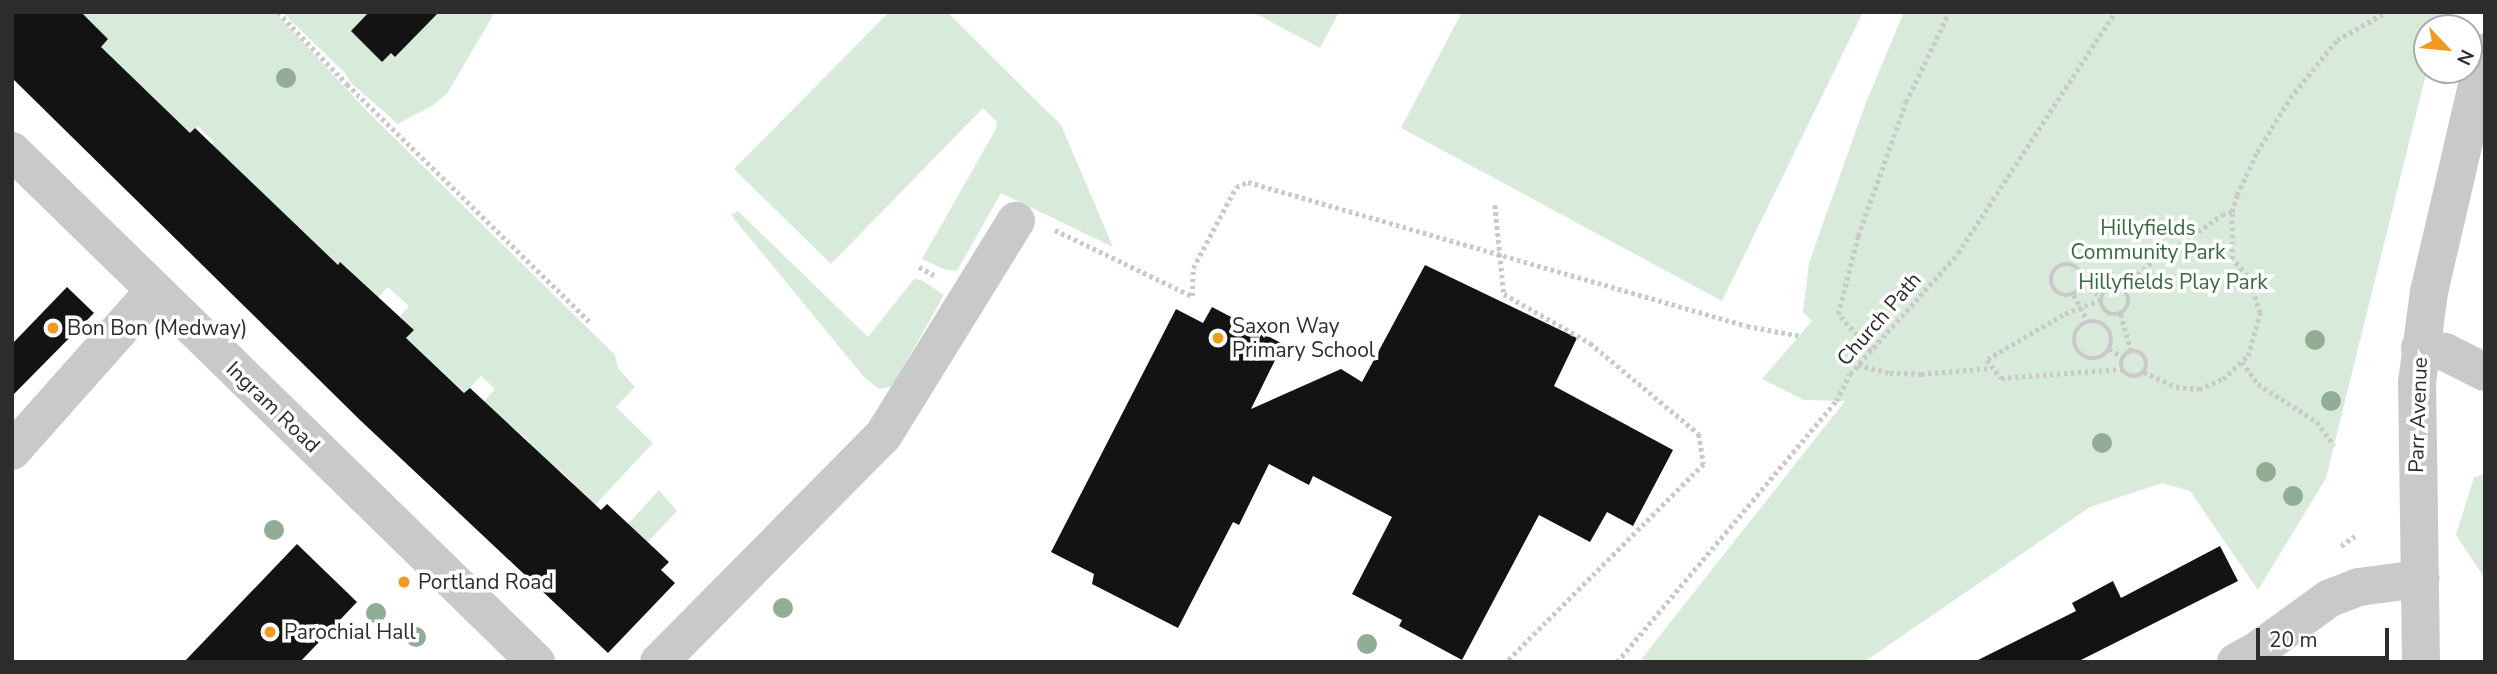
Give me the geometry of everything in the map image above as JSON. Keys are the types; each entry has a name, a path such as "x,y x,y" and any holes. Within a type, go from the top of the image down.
{"street":[{"name":"Parr Avenue","path":"2421,662 2415,425 2420,348 2428,292 2485,52"},
{"name":"Ingram Road","path":"12,151 536,662"},
{"path":"659,662 883,436 1016,222"},
{"path":"12,451 154,291"},
{"path":"2420,348 2445,352 2485,372"},
{"path":"2236,662 2255,652 2330,598 2359,587 2420,579"}],"path":[{"path":"278,12 347,84 589,321"},
{"path":"1871,351 1838,314 1858,236 1906,102 1949,12"},
{"name":"Church Path","path":"1617,662 1836,401 1858,365 1958,253 2115,12"},
{"path":"2232,259 2232,212 2257,152 2290,98 2337,40 2386,12"},
{"path":"1064,231 1192,296 1192,268 1236,187 1248,182 1747,326 1801,336"},
{"path":"1495,205 1504,294 1590,343 1699,434 1704,464 1507,662"},
{"path":"2122,289 2154,260 2224,214 2232,212"},
{"path":"2144,372 2176,387 2194,390 2216,383 2242,362 2253,345 2259,307 2248,276 2232,259 2192,245 2188,240"},
{"path":"2067,264 2076,266 2082,275 2082,287 2074,295 2060,295 2052,287 2052,276 2057,267 2067,264"},
{"path":"2082,287 2102,298 2108,313"},
{"path":"2131,351 2121,314 2129,300 2122,289 2112,287 2102,298 2080,306 1987,360 2001,378 2122,369 2128,375 2136,377 2144,372"},
{"path":"2074,295 2088,321"},
{"path":"2108,313 2121,314"},
{"path":"2102,323 2108,313"},
{"path":"2088,321 2102,323 2112,335 2109,349 2096,359 2078,353 2073,340 2074,333 2088,321"},
{"path":"2109,349 2123,356"},
{"path":"2123,356 2131,351 2138,351 2146,357 2144,372"},
{"path":"2122,369 2123,356"},
{"path":"2242,362 2260,386 2317,422 2334,445"},
{"path":"1858,365 1890,373 1921,374 1992,368"}],"green space":[{"path":"33,12 275,12 368,112 615,355 618,368 635,387 616,407 653,443 564,538 557,503 574,484 560,470 552,478 528,444 530,442 515,429 485,460 480,406 495,389 481,376 465,393 414,345 402,357 395,350 414,330 400,316 409,306 388,287 347,330 340,262 313,290 324,252 200,157 214,142 198,126 170,153 164,108 144,88 125,107 82,66 108,39 87,17"},
{"path":"282,12 495,12 448,92 435,104 398,124 351,83 345,73"},
{"path":"889,12 947,12 1061,125 1113,247 1001,193 957,271 946,270 922,259 996,129 997,122 983,108 831,264 734,169"},
{"path":"1253,12 1339,12 1320,48"},
{"path":"1462,12 1863,12 1722,301 1401,128"},
{"name":"Hillyfields Community Park","path":"1904,12 2448,12 2413,14 2413,84 2424,84 2326,478 2258,590 2190,491 2162,483 2090,507 1864,662 1639,662 1845,401 1804,400 1762,379 1812,321 1803,312 1809,263 1865,105"},
{"path":"738,211 868,337 914,279 921,280 944,295 892,387 879,389 864,377 731,215"},
{"path":"2485,474 2485,579 2456,535 2474,477"},
{"path":"659,490 677,511 610,582 628,524"}],"building":[{"path":"12,12 81,12 108,39 101,47 190,133 195,128 338,265 340,262 414,330 406,338 464,393 470,388 601,510 607,504 669,562 661,570 675,583 608,653 361,421 12,78"},
{"path":"369,12 439,12 395,57 391,53 382,62 351,31"},
{"path":"1425,265 1577,338 1554,386 1673,450 1633,526 1607,512 1590,542 1539,515 1462,660 1399,626 1402,620 1352,594 1392,517 1313,476 1309,485 1269,464 1239,525 1233,522 1178,628 1092,584 1094,574 1051,552 1176,309 1203,323 1212,307 1283,344 1251,409 1341,369 1362,382"},
{"name":"Bon Bon (Medway)","path":"67,287 94,313 12,396 12,344"},
{"name":"Parochial Hall","path":"297,544 357,602 300,662 184,662"},
{"path":"2220,546 2238,581 2077,662 1974,662 2076,611 2072,603 2113,581 2121,598"}],"place":[{"name":"Bon Bon (Medway)","path":"53,328"},
{"name":"Saxon Way Primary School","path":"1218,338"},
{"name":"Portland Road","path":"404,582"},
{"name":"Parochial Hall","path":"270,632"}],"park label":[{"name":"Hillyfields Play Park","path":"2173,282"}]}
